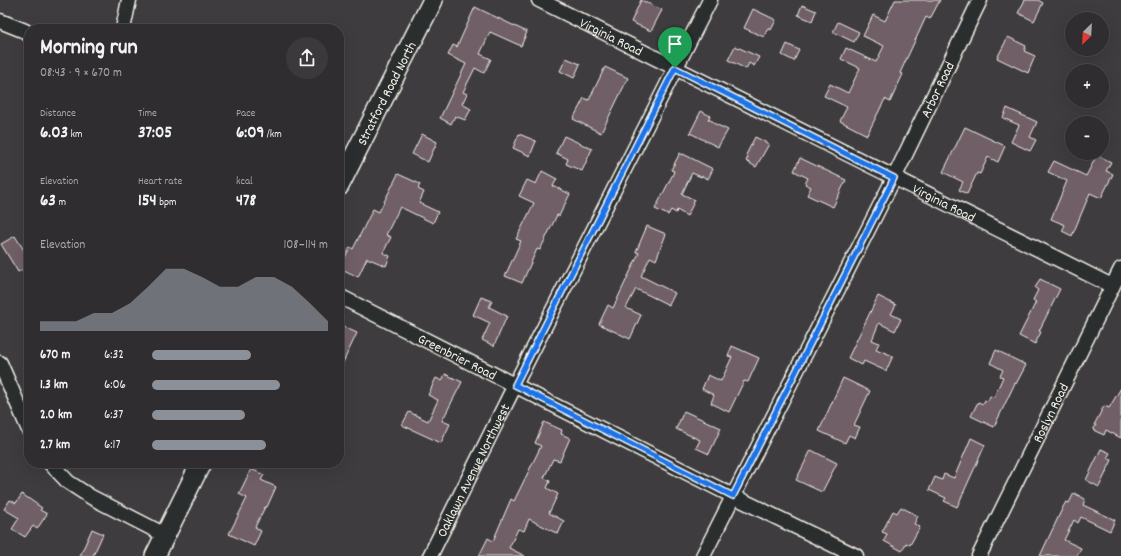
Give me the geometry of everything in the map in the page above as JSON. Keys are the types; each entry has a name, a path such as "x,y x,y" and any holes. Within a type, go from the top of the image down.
{"main road":[{"name":"Stratford Road North","path":"344,176 433,0"},
{"path":"155,556 198,468"}],"street":[{"path":"124,24 129,0"},
{"name":"Virginia Road","path":"540,0 1112,286"},
{"name":"Oaklawn Avenue Northwest","path":"430,556 710,0"},
{"name":"Arbor Road","path":"703,556 894,178 980,0"},
{"path":"0,21 24,31"},
{"name":"Roslyn Road","path":"979,556 1121,269"},
{"name":"Greenbrier Road","path":"344,299 733,496 856,556"},
{"path":"0,363 24,418"},
{"path":"55,468 68,482 91,497 165,535"}],"building":[{"path":"641,0 662,10 651,31 631,22"},
{"path":"895,0 940,0 930,19 926,17 900,73 903,74 890,102 885,99 867,135 840,121 847,107 824,96 830,84 848,93 860,68 841,59 846,48 876,62 884,46 863,36 873,15 885,21"},
{"path":"1025,0 1038,0 1043,3 1034,21 1018,13"},
{"path":"802,5 816,11 812,21 798,15"},
{"path":"475,7 527,32 521,46 490,32 480,54 491,59 484,73 475,68 463,92 467,94 462,104 471,109 465,120 455,116 451,124 440,118 466,64 448,55 453,45 457,47"},
{"path":"753,9 776,20 771,30 768,28 764,37 744,28"},
{"path":"838,22 859,32 854,42 833,32"},
{"path":"1008,37 1026,46 1024,51 1035,56 1028,73 997,58"},
{"path":"787,44 799,50 794,61 782,55"},
{"path":"735,46 759,57 754,66 749,63 746,69 728,60"},
{"path":"566,58 580,64 574,78 560,71"},
{"path":"605,67 628,78 601,133 573,119 584,98 589,100"},
{"path":"1007,108 1037,122 1030,137 1036,140 1030,151 1011,142 1019,125 1003,118"},
{"path":"701,111 710,116 708,119 714,122 713,123 728,130 718,147 690,133"},
{"path":"965,127 1005,146 998,162 988,157 980,174 977,173 967,194 959,190 963,182 943,172"},
{"path":"422,134 437,142 428,162 412,154"},
{"path":"519,134 536,141 530,156 513,148"},
{"path":"564,136 592,149 582,171 566,164 568,159 556,153"},
{"path":"755,137 769,144 756,167 746,161 748,157 746,155"},
{"path":"680,153 713,169 708,179 692,173 682,194 695,200 687,216 677,210 676,213 671,210 668,215 655,209 673,174 674,171 671,170"},
{"path":"800,158 846,180 833,207 807,195 811,187 805,184 808,178 794,171"},
{"path":"1094,160 1107,160 1111,162 1106,171 1113,174 1101,198 1090,193 1072,236 1062,231 1065,225 1051,219 1067,181 1048,172 1054,161 1086,176"},
{"path":"542,171 557,179 553,186 570,194 559,216 557,215 540,250 537,249 522,283 505,276 521,241 516,239 534,203 519,196 527,180 536,184"},
{"path":"398,174 420,184 418,189 424,192 419,203 438,212 433,223 400,207 386,235 391,237 383,253 390,256 386,266 367,258 358,277 344,270 344,260 350,247 353,249 373,209 379,212"},
{"path":"647,226 666,234 656,260 650,257 641,276 675,293 669,305 636,289 626,308 641,315 630,339 599,324 608,305 613,308 639,253 636,252"},
{"path":"15,236 24,250 24,269 18,272 1,244"},
{"path":"1040,279 1060,289 1039,331 1041,332 1035,344 1019,336 1036,302 1033,300 1038,290 1035,288"},
{"path":"878,296 896,305 891,314 901,319 895,331 879,323 872,340 879,343 876,349 893,356 886,371 864,361 862,365 848,358"},
{"path":"481,297 492,301 489,307 507,316 494,346 482,340 490,323 473,315"},
{"path":"344,327 357,333 344,360"},
{"path":"732,346 759,358 748,382 744,381 729,412 711,403 714,395 702,389 708,375 721,381 732,357 728,356"},
{"path":"996,350 1026,365 1016,384 1015,383 994,427 971,416 978,402 983,404 985,400 988,401 990,396 994,397 1003,377 1000,376 1003,370 990,363"},
{"path":"445,374 462,382 442,421 450,424 441,443 402,425 409,412 428,421 438,400 428,395 436,378 442,381"},
{"path":"843,378 870,391 854,425 860,427 855,438 849,435 845,443 819,431"},
{"path":"1121,388 1121,438 1106,430 1104,435 1093,430 1104,406 1109,408"},
{"path":"684,411 721,428 709,454 696,448 700,440 676,429"},
{"path":"544,422 562,430 561,434 570,438 560,461 553,459 544,478 550,481 547,488 558,494 549,513 564,521 558,534 529,519 524,531 518,529 509,548 525,556 479,556 488,538 493,541 511,499 514,501 541,446 535,443"},
{"path":"971,438 985,445 957,507 944,501 946,498 929,490 935,477 942,480 944,474 954,478"},
{"path":"1101,449 1110,453 1107,458 1112,460 1099,487 1086,480"},
{"path":"811,450 837,463 822,492 796,480"},
{"path":"251,469 264,475 261,480 276,487 267,507 265,507 255,527 261,531 254,546 229,534 247,498 239,494"},
{"path":"1074,493 1085,499 1083,505 1115,520 1110,531 1081,517 1078,523 1074,520 1064,540 1081,548 1077,556 1040,556 1063,507 1066,502 1069,503"},
{"path":"22,494 42,508 40,510 47,514 37,529 33,526 25,537 12,529 19,518 4,509 10,500 16,503"},
{"path":"901,507 918,516 914,524 920,527 910,545 906,543 902,551 884,541 887,534 882,532 893,511 897,513"},
{"path":"92,529 103,534 93,556 80,556"}],"route":[{"path":"675,68 894,178 733,496 515,385 675,68"}]}
